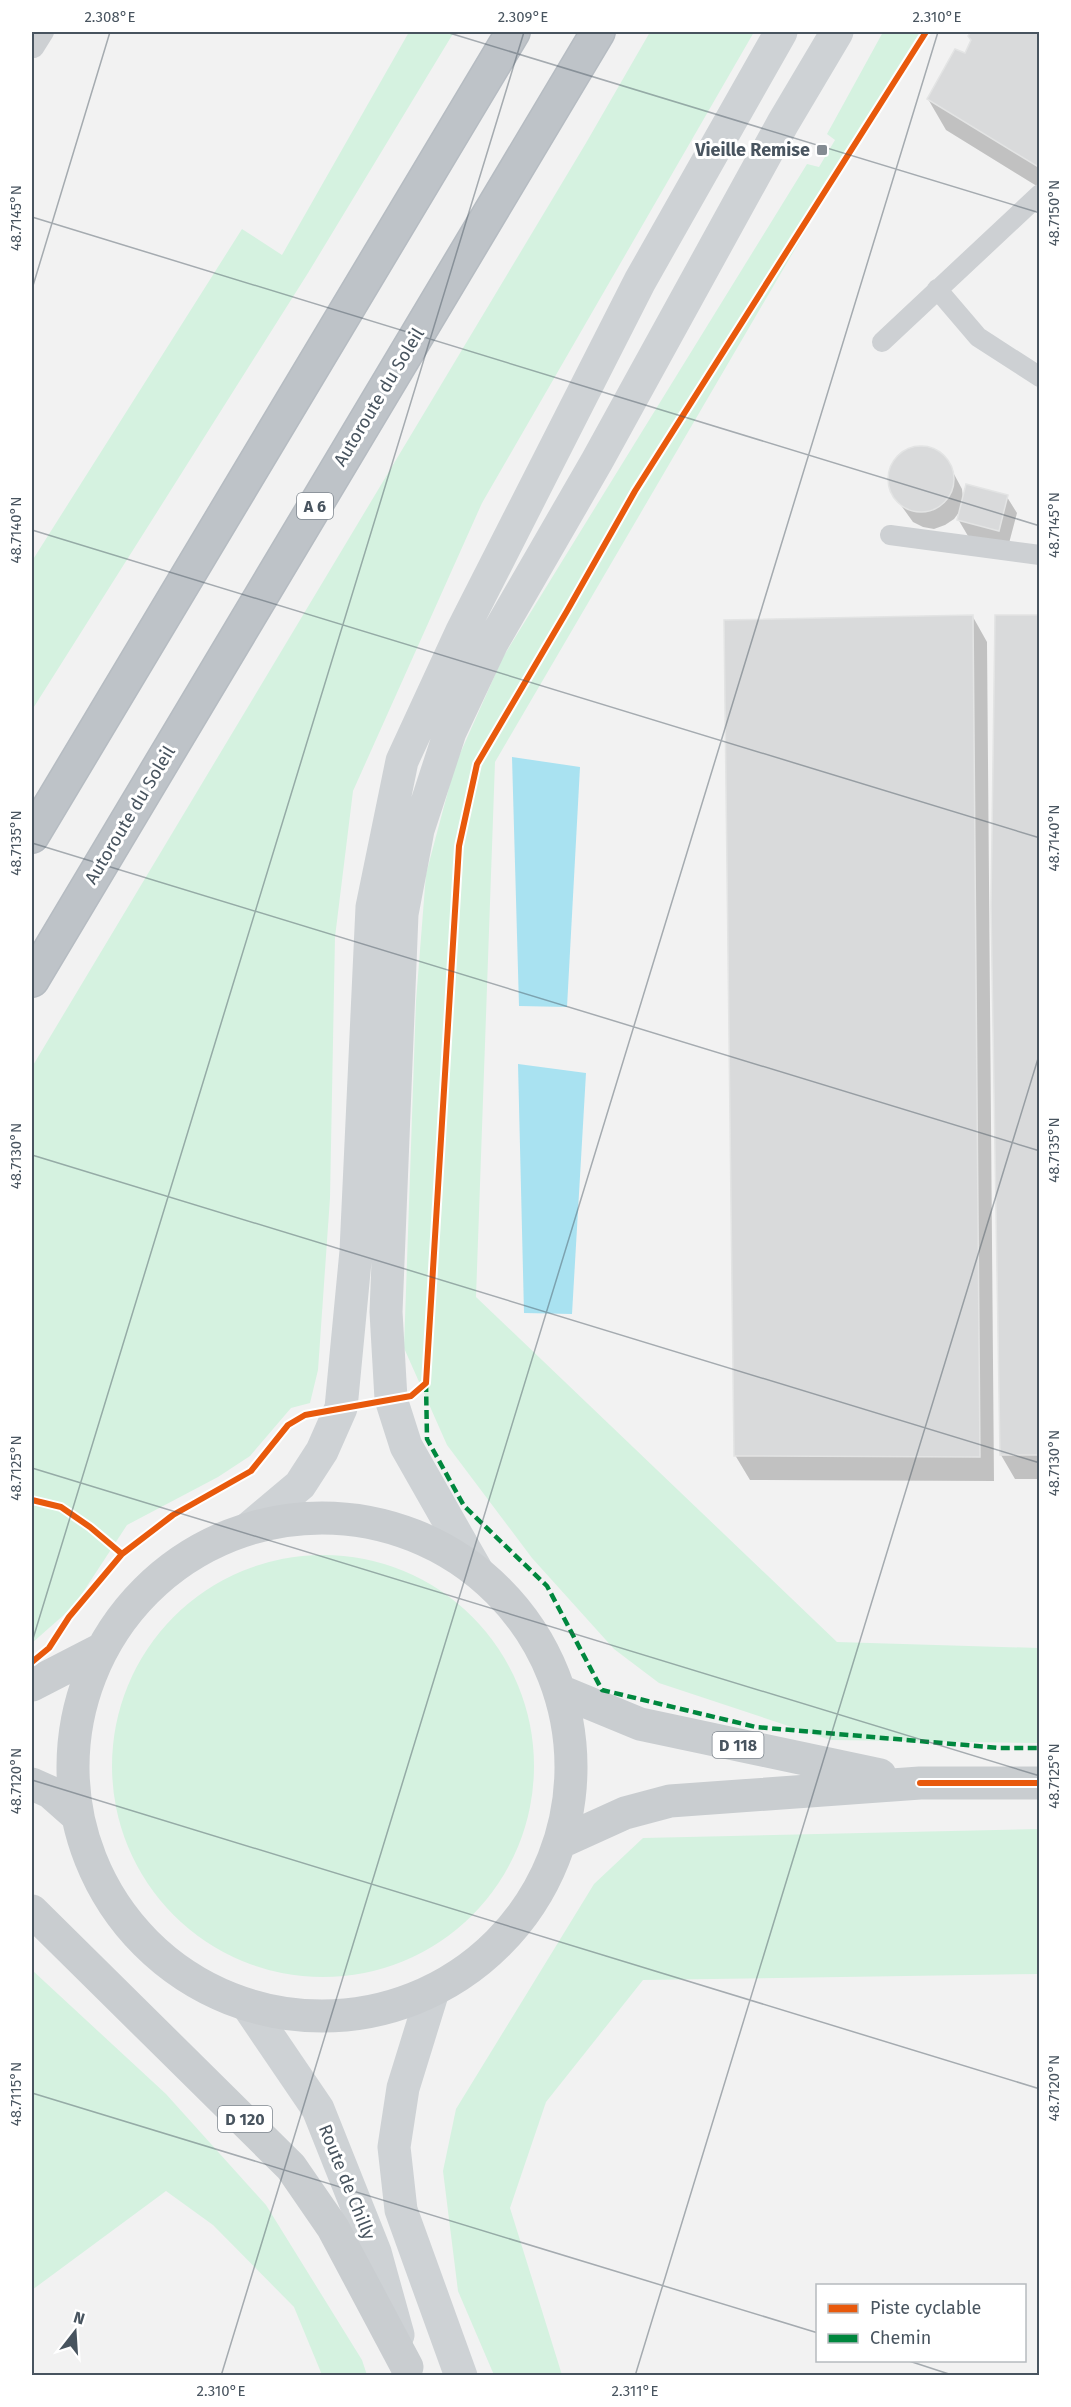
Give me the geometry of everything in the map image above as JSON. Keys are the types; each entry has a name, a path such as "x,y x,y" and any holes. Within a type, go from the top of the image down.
{"highway":[{"path":"32,836 513,32"},
{"name":"Autoroute du Soleil","path":"32,980 598,32"}],"main road":[{"path":"249,1528 300,1485 322,1451 341,1408 356,1251 372,907 402,761 462,631 640,281 781,32"},
{"path":"477,1571 425,1539 368,1521 308,1517 249,1528 189,1554 138,1596 100,1650 74,1730 76,1815 98,1879 136,1934 187,1978 248,2006 311,2017 374,2012 433,1991 489,1953 504,1936 533,1902 561,1842 573,1766 561,1691 528,1624 477,1571 406,1446 391,1400 386,1312 402,914 418,830 450,732 492,643 597,461 783,123 837,32"},
{"path":"32,1685 100,1650"},
{"name":"D 118","path":"561,1691 640,1724 920,1783"},
{"name":"D 118","path":"561,1842 625,1813 670,1801 920,1783 1040,1783"},
{"path":"32,1784 50,1792 76,1815"},
{"name":"D 120","path":"32,1911 291,2167 333,2228 409,2371"},
{"path":"433,1991 403,2088 394,2146 401,2210 461,2376"},
{"name":"Route de Chilly","path":"248,2006 318,2109 375,2252 409,2371"}],"lane":[{"path":"882,342 1040,194"},
{"path":"937,289 978,337 1040,378"},
{"path":"890,535 1040,555"}],"green space":[{"path":"409,32 454,32 308,273 32,710 32,561 242,229 282,255"},
{"path":"650,32 754,32 482,503 353,791 335,937 330,1198 318,1370 310,1403 291,1408 250,1456 218,1477 127,1525 74,1606 32,1643 32,1067 586,143"},
{"path":"883,32 922,32 495,762 476,1297 837,1642 1039,1648 1039,1743 831,1740 659,1683 614,1649 532,1558 447,1445 404,1348 416,1001 426,874 455,765 503,657 807,164 819,167 835,140 827,134"},
{"path":"323,1555 364,1559 404,1571 440,1591 472,1617 498,1649 518,1685 530,1725 534,1766 530,1807 518,1847 498,1883 472,1915 440,1941 404,1961 364,1973 323,1977 282,1973 242,1961 206,1941 174,1915 148,1883 128,1847 116,1807 112,1766 116,1725 128,1685 148,1649 174,1617 206,1591 242,1571 282,1559"},
{"path":"1039,1829 1039,1974 643,1980 546,2102 510,2208 562,2375 494,2375 458,2291 443,2171 456,2109 594,1884 643,1838"},
{"path":"32,1970 166,2094 266,2205 362,2360 367,2375 322,2375 294,2307 213,2225 166,2191 32,2290"}],"water":[{"path":"512,757 580,767 567,1007 519,1006"},
{"path":"518,1064 586,1073 572,1314 524,1313"}],"building":[{"path":"971,32 1040,32 1040,168 927,99 955,49 965,53 971,40 968,36"},
{"path":"921,446 934,449 944,456 951,466 954,479 951,492 944,502 934,509 921,512 908,509 898,502 891,492 888,479 891,466 898,456 908,449"},
{"path":"966,484 1008,495 999,531 957,520"},
{"path":"973,615 980,1457 734,1456 724,620"},
{"path":"995,615 1040,615 1040,1455 1000,1455 991,906"}],"marked path":[{"path":"426,1383 427,1439 464,1506 547,1586 602,1690 756,1727 1000,1748 1040,1748"}],"cycle path":[{"path":"32,1662 49,1648 69,1617 122,1554 173,1515 251,1471 288,1425 305,1415 411,1396 426,1383 459,846 477,764 635,491 926,32"},
{"path":"32,1500 61,1507 90,1527 122,1554"},
{"path":"920,1783 1040,1783"}],"place":[{"name":"Vieille Remise","path":"822,150"}]}
